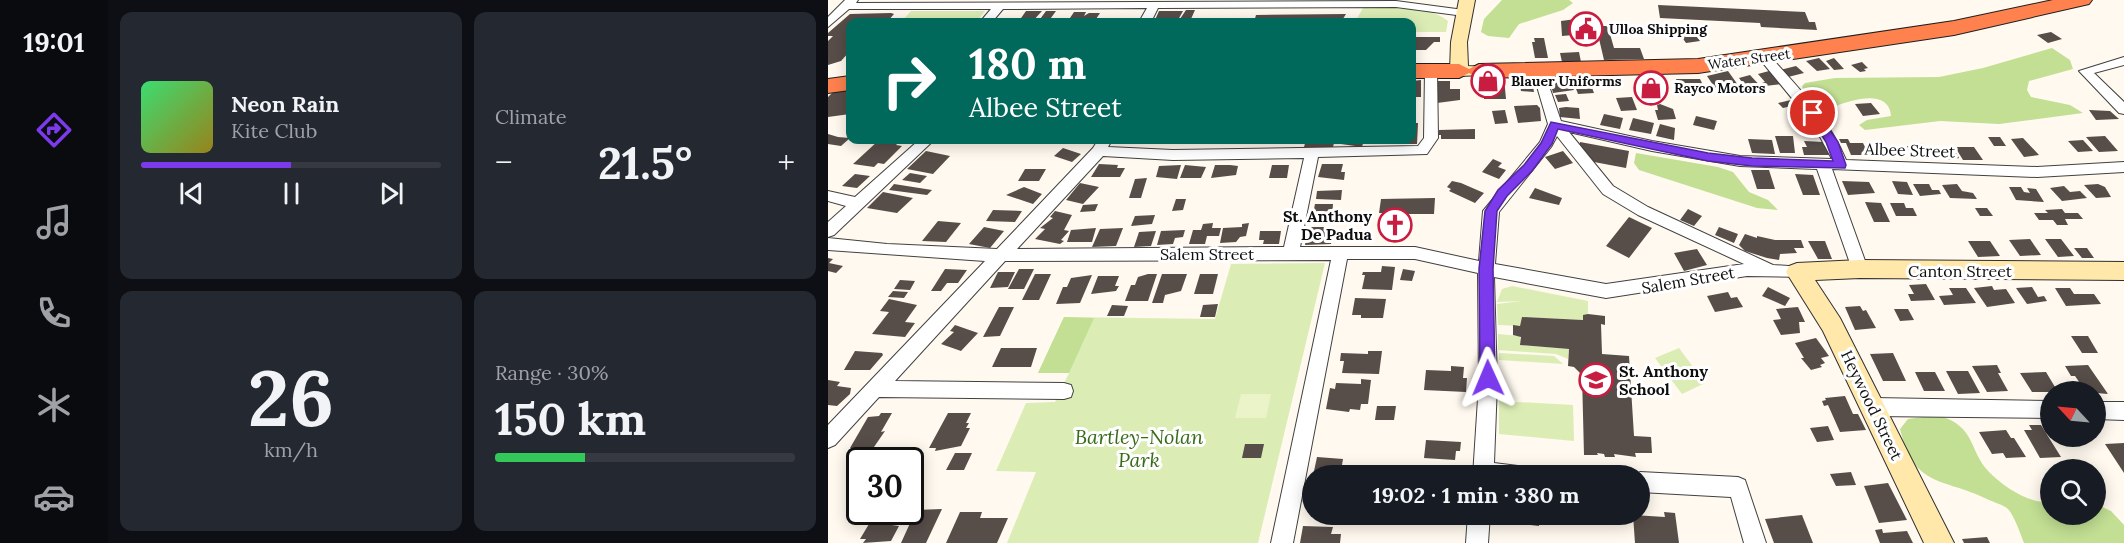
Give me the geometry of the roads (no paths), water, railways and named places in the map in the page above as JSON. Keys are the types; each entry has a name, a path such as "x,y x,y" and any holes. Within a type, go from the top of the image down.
{"highway":[{"name":"Water Street","path":"1421,71 1671,68 1764,57 1956,27 2082,0"},
{"path":"828,86 846,84"}],"street":[{"path":"828,23 849,3 1309,2 1466,5 1459,42 1469,71"},
{"path":"989,18 1002,3"},
{"path":"1146,18 1155,3"},
{"path":"1764,57 1813,113 1832,142 1840,165"},
{"path":"2124,61 2086,70 2085,74 2124,110"},
{"path":"1543,70 1542,83 1555,124 1598,180 1619,198 1784,271"},
{"path":"828,439 1003,255 1102,145 1173,155 1406,153 1425,148 1431,138 1432,117 1421,71"},
{"path":"1483,465 1488,383 1486,269 1491,211 1503,193 1528,168 1546,144 1555,124"},
{"name":"Albee Street","path":"1555,124 1708,157 1748,162 2037,172 2124,167"},
{"path":"828,231 923,144"},
{"path":"1291,253 1312,153"},
{"path":"1822,165 1860,269"},
{"path":"828,196 858,203"},
{"name":"Salem Street","path":"828,244 887,250 1003,255 1415,252 1486,269 1606,291 1747,270 1784,271"},
{"path":"1282,543 1340,253"},
{"name":"Canton Street","path":"1784,271 1860,269 2124,272"},
{"name":"Heywood Street","path":"1784,271 1832,325 1939,543"},
{"path":"876,389 1064,391"},
{"path":"1874,407 2040,410"},
{"path":"2106,411 2124,411"},
{"path":"1650,483 1738,487 1755,543"},
{"path":"1477,543 1478,525"}],"place":[{"name":"Ulloa Shipping","path":"1586,29"},
{"name":"Blauer Uniforms","path":"1488,81"},
{"name":"Rayco Motors","path":"1651,88"},
{"name":"St. Anthony De Padua","path":"1395,225"},
{"name":"St. Anthony School","path":"1596,380"}],"park label":[{"name":"Bartley-Nolan Park","path":"1139,448"}]}
